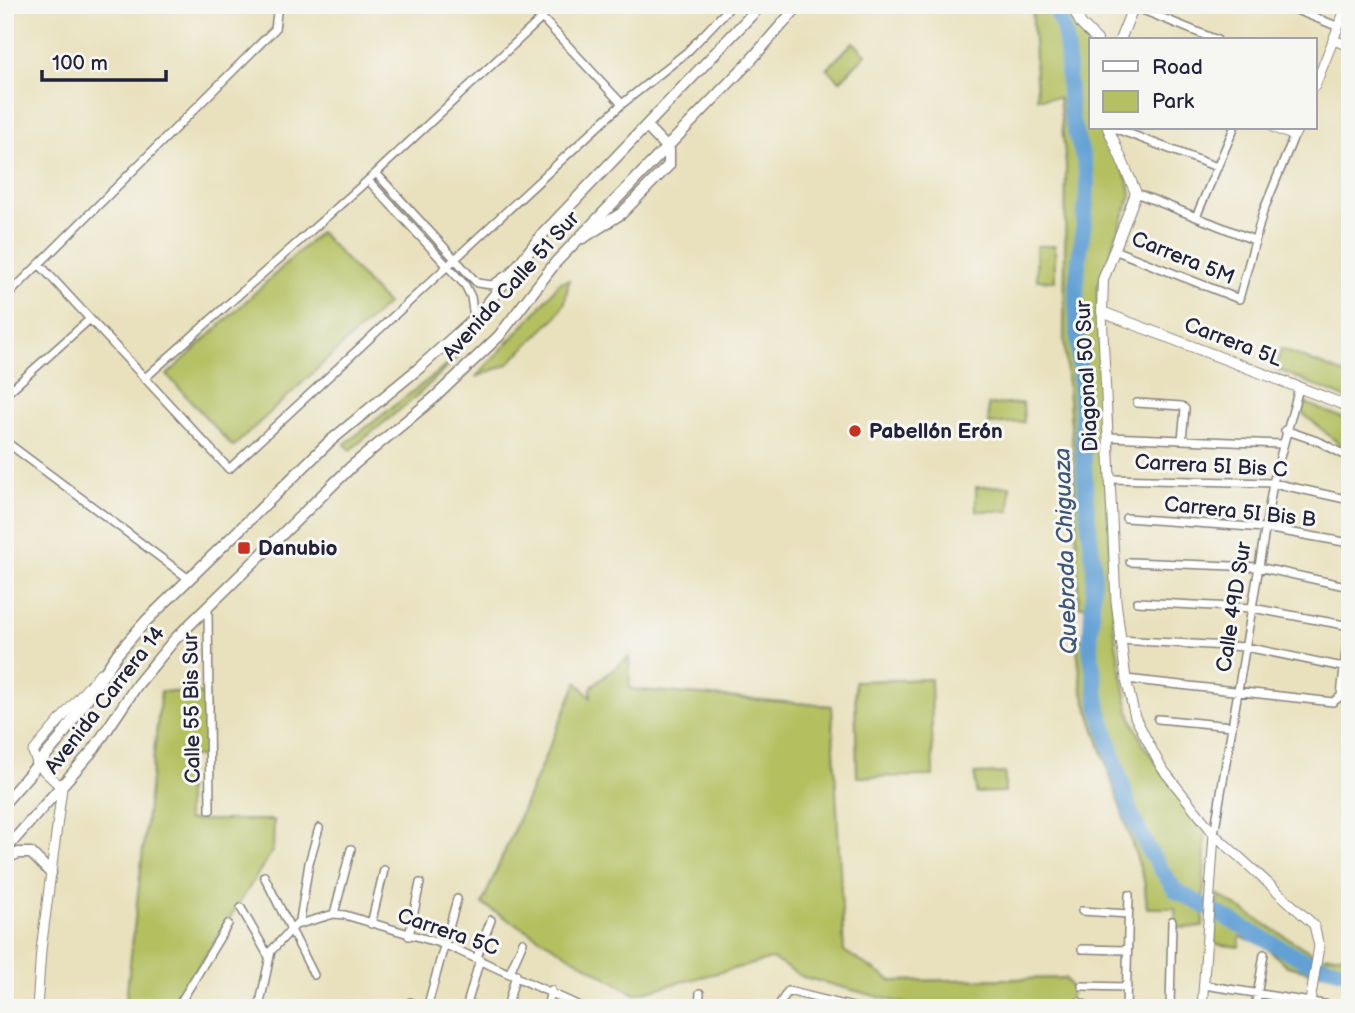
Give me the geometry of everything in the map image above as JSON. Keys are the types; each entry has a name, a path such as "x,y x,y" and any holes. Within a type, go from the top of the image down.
{"main road":[{"name":"Avenida Calle 51 Sur","path":"189,579 329,442 401,384 474,319 550,226 761,5"},
{"path":"646,126 667,147 799,5"},
{"path":"1072,5 1081,24 1095,38"},
{"path":"1121,38 1133,6"},
{"path":"1109,130 1136,193"},
{"name":"Avenida Calle 51 Sur","path":"208,606 352,466 435,398 484,351 575,243 616,218 662,172 671,159 667,147"},
{"name":"Diagonal 50 Sur","path":"1102,312 1103,280 1136,193"},
{"name":"Carrera 5L","path":"1102,312 1350,407"},
{"name":"Avenida Carrera 14","path":"5,802 78,716 118,653 189,579"},
{"name":"Avenida Carrera 14","path":"5,850 94,749 149,668 208,606"},
{"path":"5,858 19,852 31,853 51,873"}],"street":[{"path":"5,298 275,29 278,5"},
{"path":"530,5 622,104"},
{"path":"40,265 229,469 622,104 687,52 732,5"},
{"path":"1284,5 1339,27"},
{"path":"1316,80 1348,5"},
{"path":"1133,6 1212,38"},
{"path":"145,378 376,173 542,18"},
{"path":"1334,40 1350,46"},
{"path":"1119,130 1217,167"},
{"path":"1196,217 1233,130"},
{"path":"1136,193 1254,240 1296,132"},
{"path":"376,173 477,284 487,286 523,260"},
{"path":"368,180 469,291 474,319"},
{"name":"Carrera 5M","path":"1114,250 1239,299 1254,240"},
{"name":"Diagonal 50 Sur","path":"1102,312 1119,640 1135,717 1161,767 1214,834 1314,925 1319,938 1309,1005"},
{"path":"5,395 90,319"},
{"name":"Calle 49D Sur","path":"1214,834 1273,483 1281,444 1299,388"},
{"path":"1137,403 1182,406 1185,409 1182,440"},
{"path":"1285,430 1320,442 1350,458"},
{"path":"1110,437 1281,444"},
{"path":"5,441 189,579"},
{"name":"Carrera 5I Bis C","path":"1111,479 1273,483 1350,500"},
{"name":"Carrera 5I Bis B","path":"1126,518 1265,528 1350,543"},
{"path":"1130,562 1258,567 1350,587"},
{"path":"1137,602 1252,608 1349,626"},
{"name":"Calle 55 Bis Sur","path":"208,606 210,810"},
{"path":"1126,679 1338,701 1342,696 1350,614"},
{"path":"1119,640 1245,647 1343,667"},
{"path":"1158,719 1231,726"},
{"path":"37,1008 62,788 38,765"},
{"path":"259,1008 269,957 276,944 300,920 309,863 319,828"},
{"path":"1202,1008 1214,834"},
{"path":"294,927 334,914 351,849"},
{"path":"371,924 384,870"},
{"path":"264,876 294,927 314,975"},
{"path":"409,936 420,883"},
{"path":"1126,1008 1129,895"},
{"path":"410,1002 426,1008 457,899"},
{"path":"240,908 269,957"},
{"path":"1082,911 1128,914"},
{"name":"Carrera 5C","path":"334,914 446,945 551,990 584,1008"},
{"path":"466,1008 478,958 491,920"},
{"path":"1170,1008 1172,921"},
{"path":"177,1008 228,923"},
{"path":"508,1008 513,973 523,942"},
{"path":"1082,949 1127,950"},
{"path":"1255,1008 1264,954"},
{"path":"1204,985 1258,993 1309,1005 1349,1008"},
{"path":"1082,986 1127,988"},
{"path":"547,1008 551,990"},
{"path":"777,1008 788,991 857,1008"},
{"path":"699,1008 700,993"},
{"path":"1079,1002 1093,1008"}],"green space":[{"path":"1032,5 1066,5 1075,25 1089,41 1089,130 1105,130 1131,195 1097,289 1114,632 1129,712 1143,744 1205,833 1203,927 1176,928 1175,908 1147,908 1144,880 1082,690 1076,639 1086,640 1088,606 1079,606 1073,451 1064,338 1066,165 1059,98 1037,98"},
{"path":"853,42 866,54 840,81 827,69"},
{"path":"320,232 387,304 233,447 167,375"},
{"path":"1036,246 1055,246 1055,281 1037,280"},
{"path":"569,280 565,302 556,317 507,365 476,377 560,282"},
{"path":"1281,349 1350,376 1350,400 1276,369"},
{"path":"460,355 418,395 350,450 345,444"},
{"path":"1023,403 1024,422 989,424 988,405"},
{"path":"1305,403 1350,421 1350,453 1301,412"},
{"path":"1010,486 1010,511 976,511 976,487"},
{"path":"629,657 630,689 832,706 844,951 892,981 1065,978 1073,989 1067,1008 921,1008 803,977 772,959 635,994 482,904 577,682 591,698 591,687"},
{"path":"931,679 933,776 857,777 855,681"},
{"path":"161,691 207,694 206,757 187,756 187,820 274,820 273,850 172,1008 125,1008"},
{"path":"1005,773 1005,792 976,793 975,774"},
{"path":"1217,894 1315,955 1311,972 1287,966 1261,943 1240,937 1239,947 1214,944"},
{"path":"1350,954 1350,975 1320,973 1325,956"}],"waterway":[{"name":"Quebrada Chiguaza","path":"1053,5 1060,19 1067,47 1072,120 1087,174 1076,299 1086,501 1094,570 1090,649 1099,708 1131,814 1149,851 1175,890 1305,961 1350,973"}],"place":[{"name":"Pabellón Erón","path":"855,431"},
{"name":"Danubio","path":"244,548"}]}
